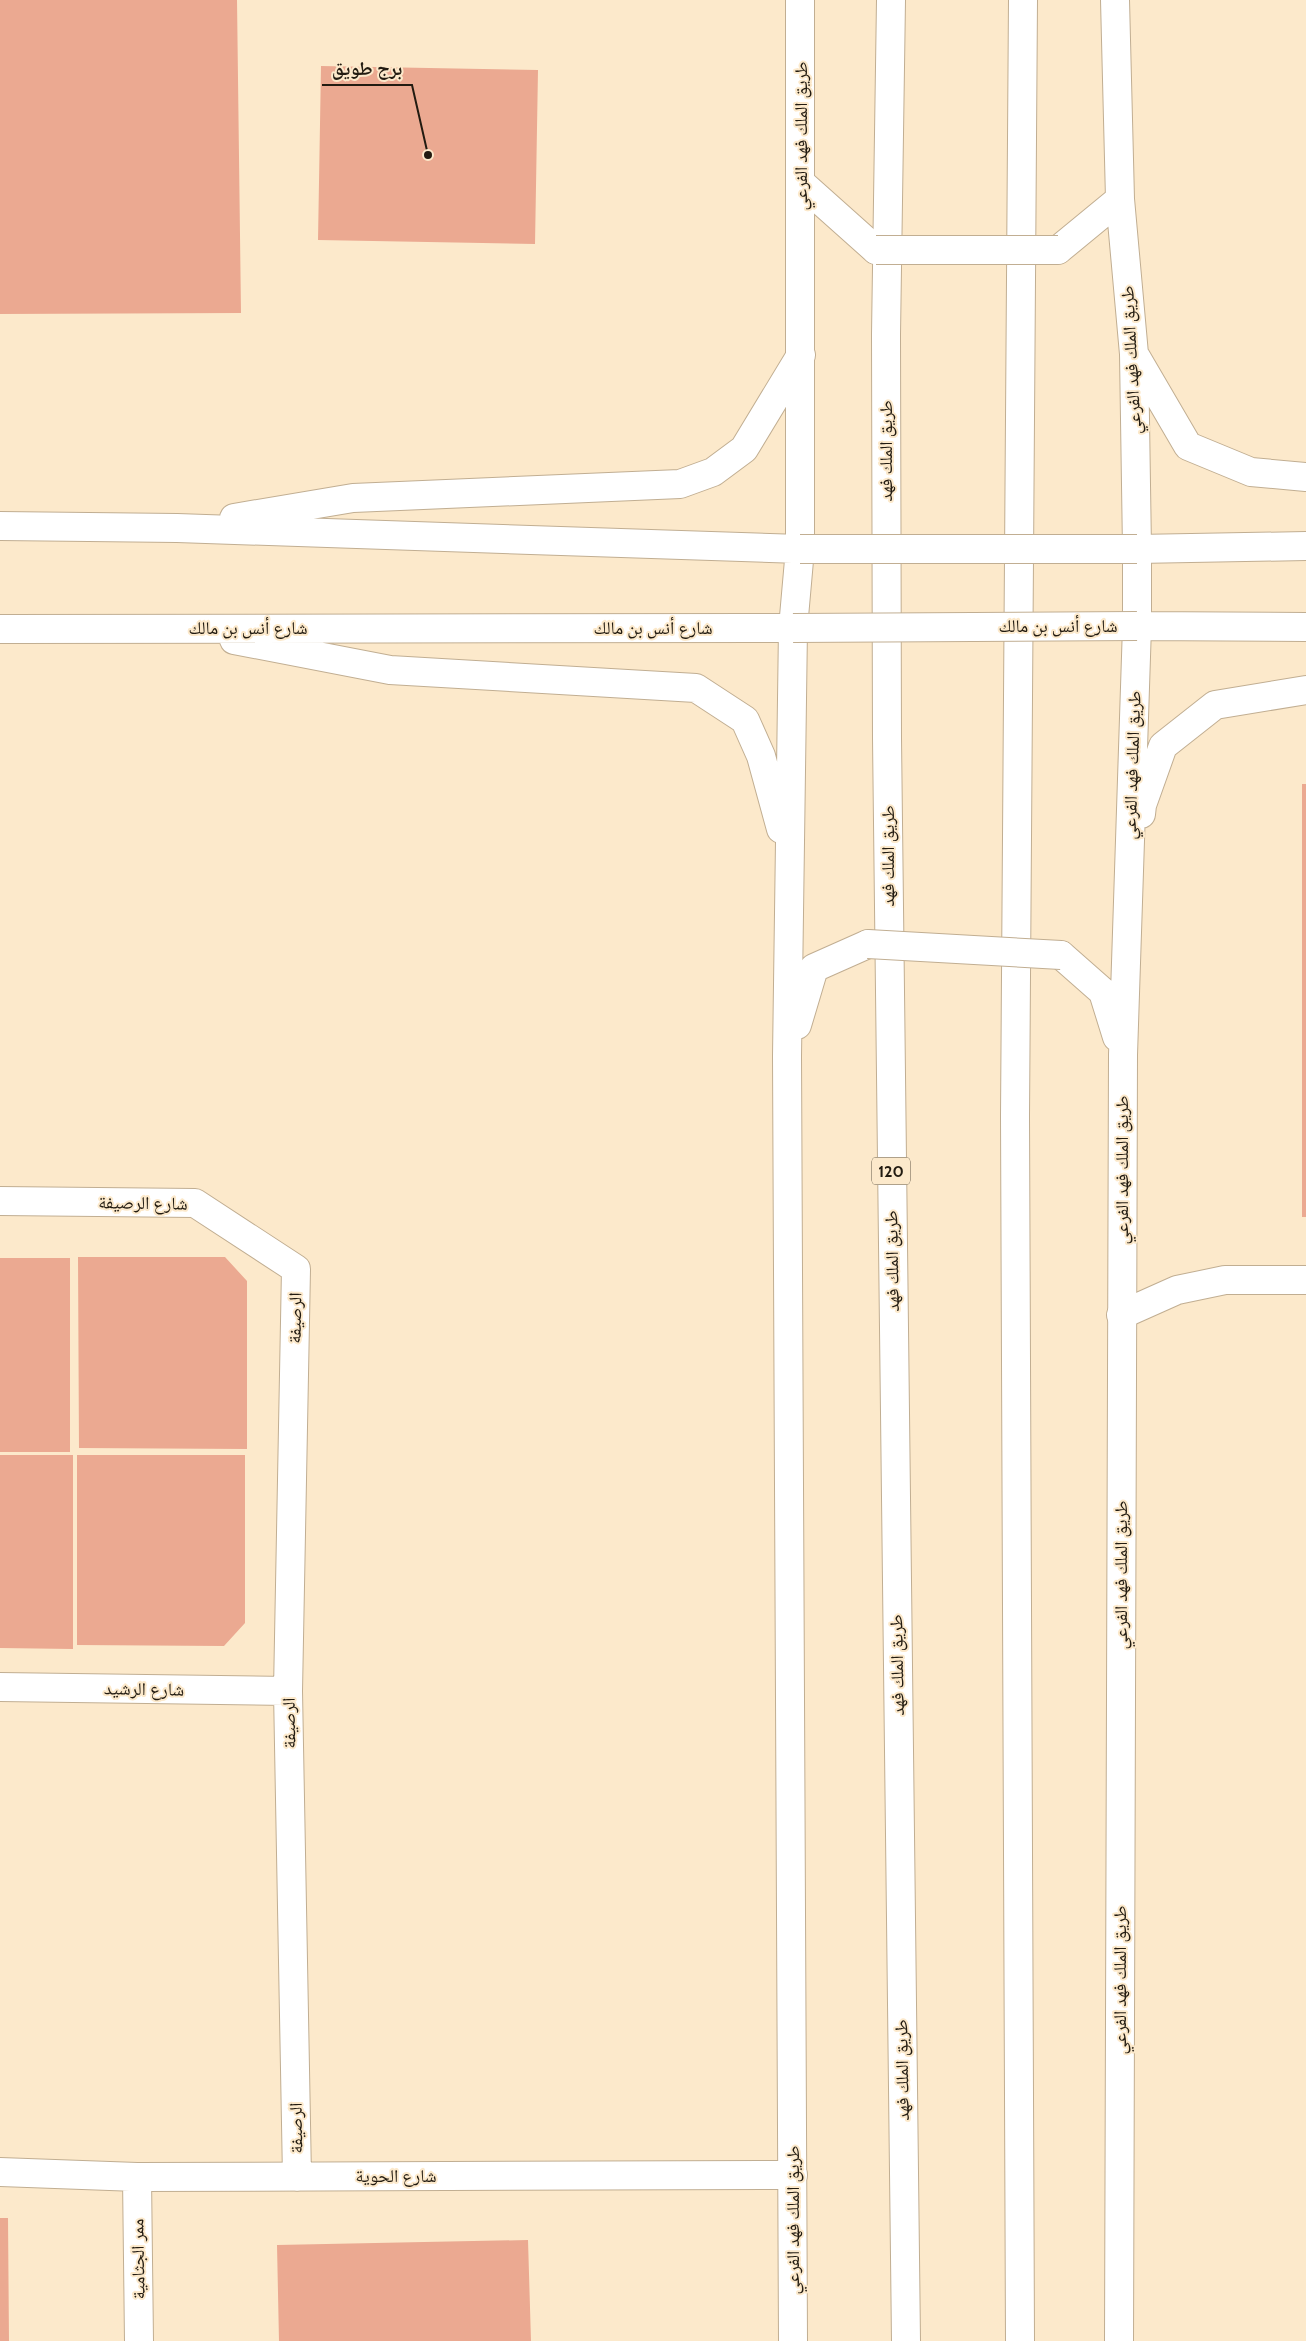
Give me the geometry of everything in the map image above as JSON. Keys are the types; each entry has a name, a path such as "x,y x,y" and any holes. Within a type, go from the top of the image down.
{"main road":[{"name":"طريق الملك فهد الفرعي","path":"793,2341 787,1056 793,628 800,549 800,0"},
{"name":"طريق الملك فهد","path":"891,0 886,335 887,738 906,2341"},
{"path":"1020,2341 1022,2205 1015,1117 1023,0"},
{"name":"طريق الملك فهد الفرعي","path":"1115,0 1120,199 1134,354 1137,549 1137,626 1123,1055 1119,2341"},
{"path":"801,183 876,250 1058,250 1120,199"},
{"path":"1134,354 1188,446 1251,472 1306,477"},
{"path":"177,528 353,498 680,484 713,472 744,449 801,355"},
{"path":"0,526 177,528 800,549 1137,549 1306,546"},
{"path":"171,627 390,670 696,688 744,720 761,756 790,864"},
{"name":"شارع أنس بن مالك","path":"0,629 171,627 1306,627"},
{"path":"1127,917 1142,805 1163,746 1215,705 1306,690"},
{"path":"787,1056 814,968 868,944 1061,955 1103,992 1123,1055"},
{"name":"شارع الرصيفة","path":"0,1201 195,1204 296,1269"},
{"name":"الرصيفة","path":"296,1269 288,1691 297,2176"},
{"path":"1121,1315 1177,1290 1225,1280 1306,1280"},
{"name":"شارع الرشيد","path":"0,1687 288,1691"},
{"name":"شارع الحوية","path":"0,2172 137,2177 793,2175"},
{"name":"ممر الجثامية","path":"137,2177 139,2341"}],"building":[{"path":"0,0 237,0 241,313 0,314"},
{"path":"321,66 538,70 535,244 318,240"},
{"path":"1302,784 1306,784 1306,1217 1302,1217"},
{"path":"78,1257 225,1257 247,1281 247,1449 79,1448"},
{"path":"0,1258 70,1258 70,1452 0,1452"},
{"path":"0,1455 73,1455 73,1649 0,1648"},
{"path":"77,1455 245,1455 245,1623 224,1646 77,1645"},
{"path":"0,2218 8,2218 9,2341 0,2341"},
{"path":"528,2240 531,2341 279,2341 277,2245"}],"place":[{"name":"برج طويق","path":"428,155"}]}
